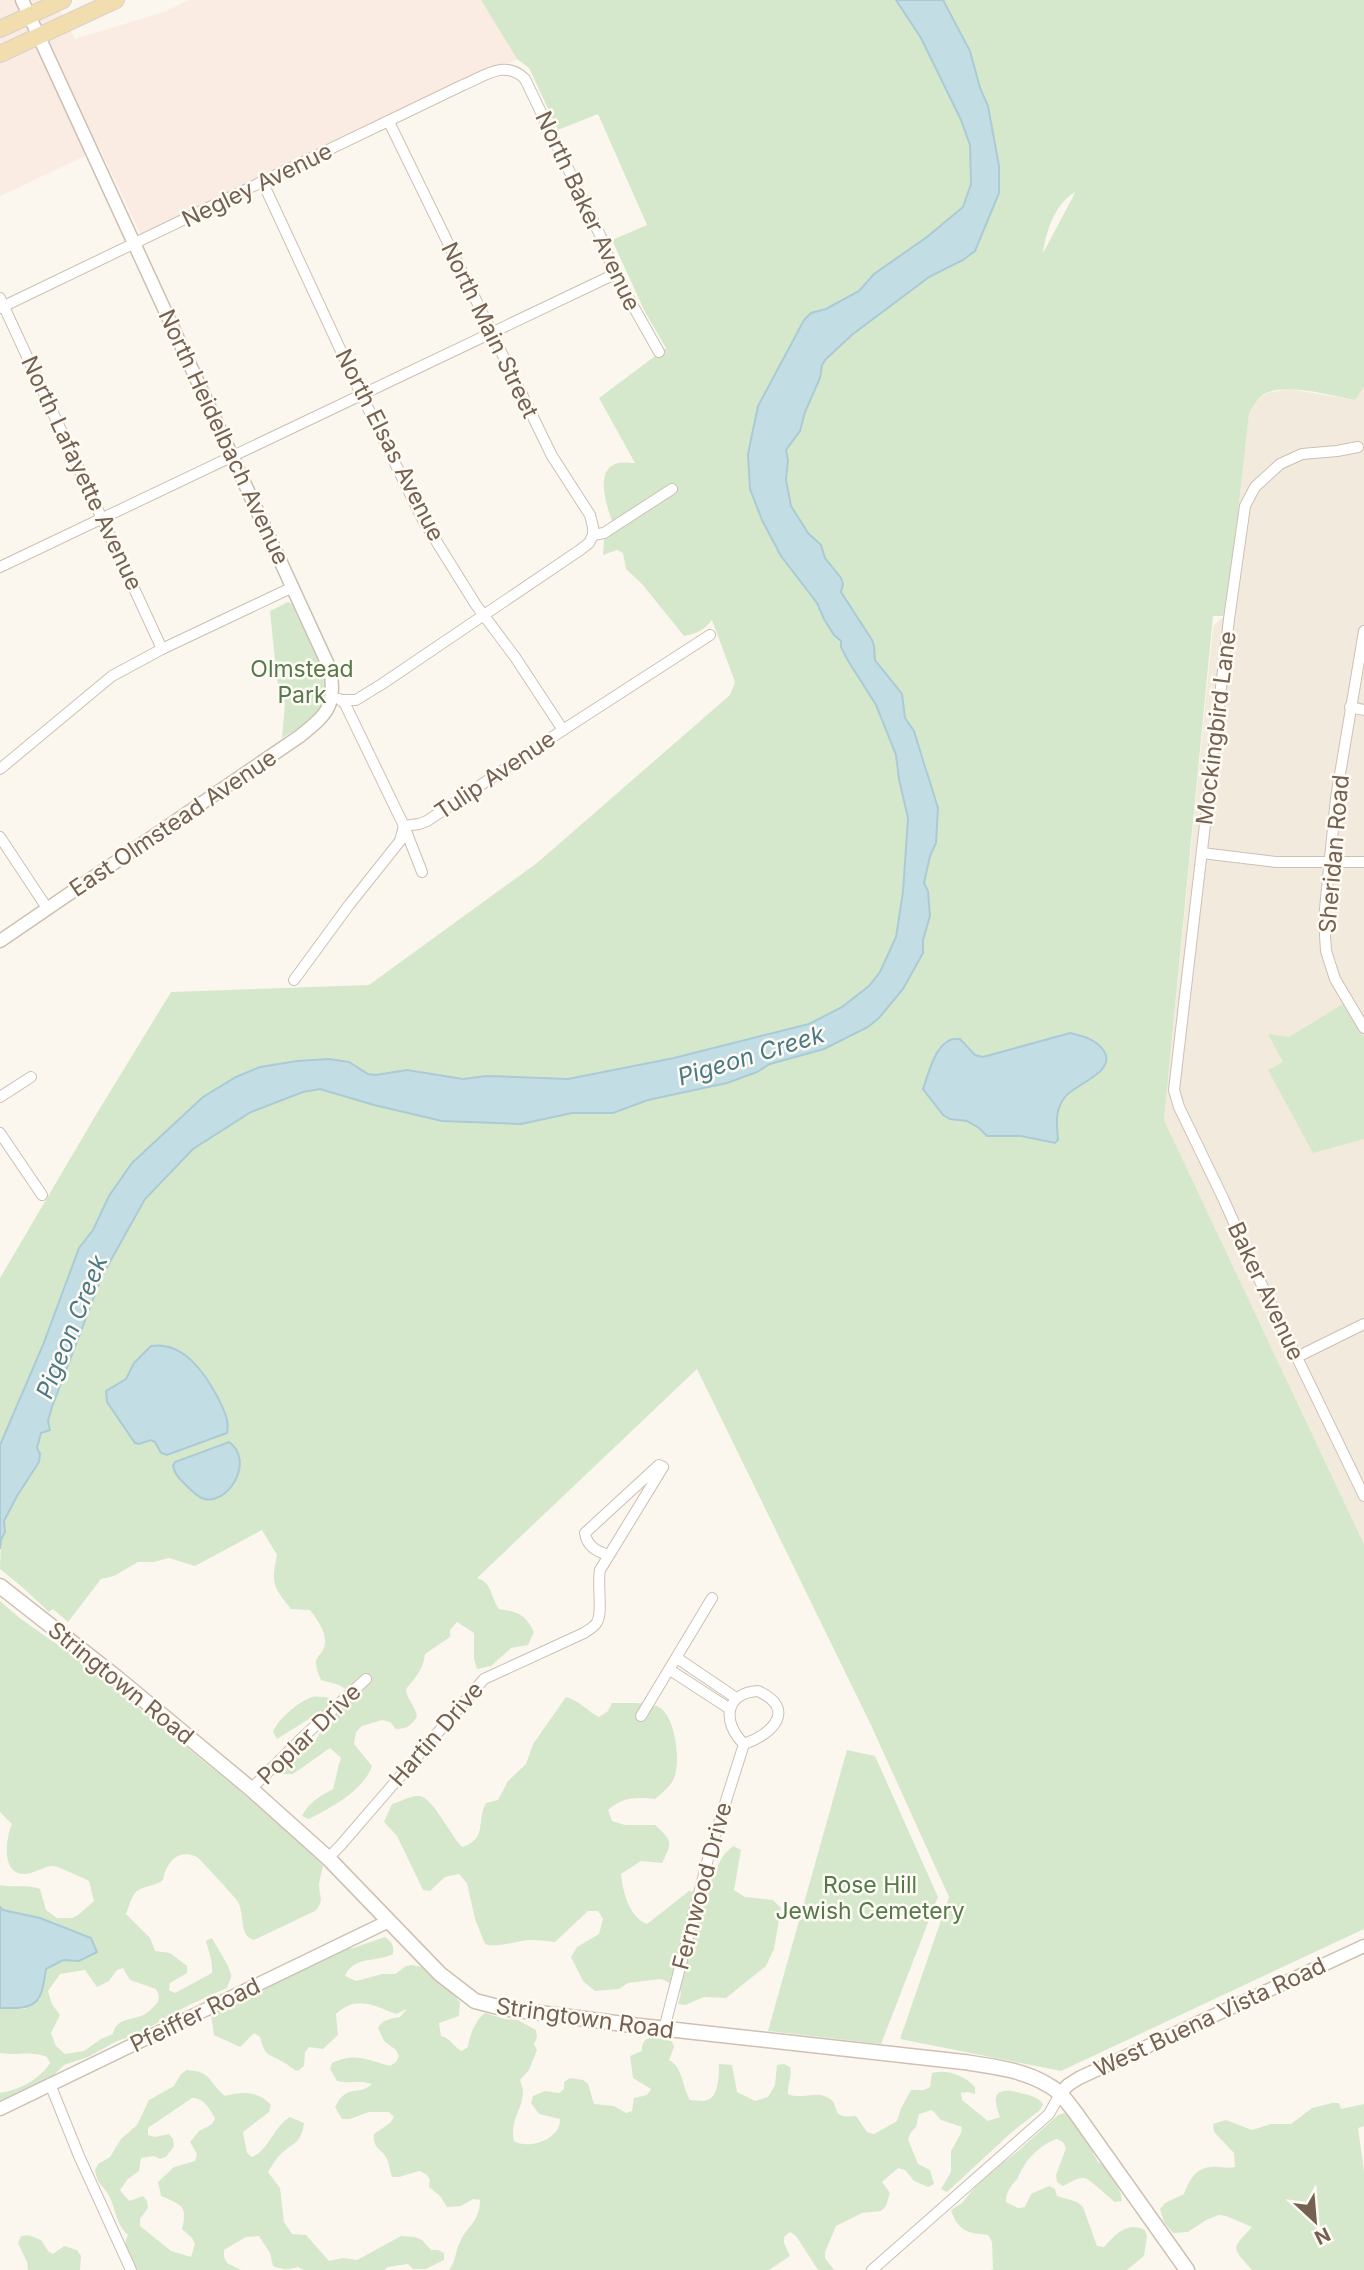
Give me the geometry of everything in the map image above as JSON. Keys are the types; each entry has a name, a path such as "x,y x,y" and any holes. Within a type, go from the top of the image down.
{"main road":[{"path":"0,29 63,0"},
{"path":"0,54 116,0"},
{"name":"Stringtown Road","path":"0,1586 116,1677 251,1789 328,1858 440,1974 475,2001 502,2008 664,2029 989,2066 1043,2082 1060,2094 1096,2139 1187,2270"}],"street":[{"name":"North Heidelbach Avenue","path":"22,0 293,587 330,669 337,697 345,704 404,826 422,872"},
{"name":"Negley Avenue","path":"1,304 134,244 494,72 506,69 516,71"},
{"name":"North Baker Avenue","path":"516,71 525,79 600,235 615,274 659,352"},
{"name":"North Main Street","path":"389,122 552,456 590,515 593,535"},
{"name":"North Elsas Avenue","path":"262,183 423,520 562,730"},
{"path":"0,567 615,274"},
{"name":"North Lafayette Avenue","path":"1,304 163,649"},
{"name":"Mockingbird Lane","path":"1174,1085 1245,506 1255,487 1280,464 1302,454 1337,452 1357,447"},
{"path":"337,697 356,700 580,550 589,543 593,535 604,533 672,489"},
{"path":"0,769 112,676 293,587"},
{"name":"Sheridan Road","path":"1364,631 1336,798 1324,919 1326,951 1335,979 1364,1028"},
{"name":"Tulip Avenue","path":"404,826 427,821 710,635"},
{"name":"East Olmstead Avenue","path":"0,941 300,736 327,711 337,697"},
{"path":"1350,707 1364,710"},
{"path":"294,980 400,841 404,826"},
{"path":"0,837 47,908"},
{"path":"1202,853 1276,862 1364,862"},
{"path":"0,1097 31,1077"},
{"name":"Baker Avenue","path":"1174,1085 1180,1107 1364,1496"},
{"path":"0,1133 42,1195"},
{"path":"1297,1357 1364,1324"},
{"name":"Hartin Drive","path":"328,1858 484,1679 584,1633 595,1625 600,1610 597,1580 600,1570 663,1467 659,1465 585,1533 586,1540 597,1551 608,1555"},
{"path":"641,1716 712,1598"},
{"path":"677,1658 736,1698"},
{"path":"670,1670 730,1709"},
{"name":"Poplar Drive","path":"251,1789 301,1738 366,1679"},
{"path":"758,1691 769,1696 776,1704 779,1714 775,1726 769,1732 744,1744 736,1736 730,1718 730,1709 736,1698 746,1692 758,1691"},
{"name":"Fernwood Drive","path":"664,2029 710,1851 744,1744"},
{"name":"Pfeiffer Road","path":"0,2109 389,1922"},
{"name":"West Buena Vista Road","path":"1060,2094 1079,2078 1364,1946"},
{"path":"50,2084 79,2157 131,2270"},
{"path":"872,2270 1049,2115 1060,2094"}],"shaded area":[{"path":"0,0 55,0 75,39 164,12 189,0 481,0 517,59 142,237 100,149 0,196"},
{"path":"1364,387 1364,1544 1164,1120 1213,626 1224,616 1228,602 1249,414 1255,402 1267,393 1289,389 1355,400"}],"green space":[{"path":"481,0 896,0 921,38 961,120 970,145 971,184 963,207 927,237 874,274 859,291 826,309 811,313 748,454 750,489 762,520 781,556 817,603 834,635 841,641 847,659 876,705 896,755 908,818 903,892 896,937 880,973 869,986 842,1007 809,1024 674,1058 568,1079 487,1076 463,1079 407,1070 376,1075 368,1074 349,1062 236,1077 203,1097 132,1163 109,1196 93,1230 79,1248 43,1345 0,1445 0,1278 171,992 369,985 537,863 730,695 735,682 712,620 700,631 684,636 642,584 626,569 623,553 617,550 603,555 604,540 613,524 604,493 605,476 615,464 635,463 599,398 666,348 645,312 612,240 647,225 598,114 558,130 529,68 517,59"},
{"path":"943,0 1364,0 1364,387 1355,400 1310,391 1275,390 1260,397 1249,414 1228,602 1224,616 1213,616 1164,1120 1364,1544 1364,1929 1061,2071 900,2039 949,1897 870,1723 697,1369 477,1578 486,1583 499,1609 516,1613 527,1621 534,1632 528,1645 511,1648 491,1666 477,1669 474,1659 474,1633 457,1622 450,1630 450,1637 425,1654 421,1669 406,1689 417,1716 413,1722 400,1729 382,1720 362,1726 356,1732 354,1744 372,1766 368,1775 346,1797 309,1819 302,1816 319,1797 333,1789 341,1758 330,1748 293,1774 282,1774 279,1766 311,1744 320,1733 321,1725 309,1719 277,1739 273,1732 284,1717 307,1699 320,1697 347,1701 350,1692 339,1685 321,1680 316,1660 324,1648 322,1629 310,1610 291,1609 280,1595 274,1579 277,1555 262,1530 195,1566 169,1558 138,1562 114,1576 101,1579 68,1622 53,1609 49,1612 0,1569 1,1540 5,1532 3,1521 48,1421 77,1337 108,1263 145,1199 193,1149 251,1112 303,1092 320,1089 442,1121 521,1124 572,1113 613,1113 648,1100 727,1083 770,1064 824,1049 868,1027 903,989 923,953 923,940 930,916 928,891 924,883 936,842 937,822 927,768 914,731 905,718 902,694 875,660 872,640 841,592 841,578 825,558 821,545 808,533 791,506 786,480 786,450 800,431 826,359 853,334 929,277 975,251 999,193 988,106 970,51","holes":["1075,192 1043,253 1046,236 1057,211"]},
{"name":"Olmstead Park","path":"288,602 292,604 324,674 326,687 325,698 316,714 282,738 285,704 277,680 270,611"},
{"path":"1343,1004 1364,1037 1364,1139 1313,1153 1268,1070 1283,1062 1268,1034 1289,1037"},
{"path":"0,1601 81,1661 305,1844 323,1866 319,1884 320,1904 315,1911 254,1940 246,1934 239,1903 199,1859 184,1854 174,1859 163,1880 136,1892 126,1914 150,1938 155,1951 170,1953 187,1966 187,1973 170,1983 169,1990 175,1993 212,1973 206,1941 212,1938 231,1973 227,1988 189,2005 136,2035 64,2065 50,2079 0,2104 0,2093 28,2083 50,2063 47,2057 41,2055 0,2053 0,2008 25,2009 44,1988 45,1969 63,1960 79,1961 96,1952 90,1938 40,1918 0,1907 0,1885 40,1889 46,1910 57,1918 72,1918 94,1901 89,1881 60,1868 50,1866 26,1874 12,1869 7,1846 12,1824 0,1812","holes":["123,1968 130,1980 156,1989 158,2002 150,2010 121,2022 113,2034 84,2051 65,2054 56,2046 51,2033 60,2015 52,2004 48,1991 60,1974 85,1970 97,1987 109,1981 117,1970"]},
{"path":"566,1697 599,1717 608,1711 612,1703 657,1706 669,1718 673,1728 677,1761 671,1784 655,1799 630,1799 608,1810 612,1821 625,1825 655,1825 668,1838 669,1846 662,1863 641,1861 621,1874 625,1896 631,1910 641,1921 647,1924 689,1891 697,1891 708,1885 720,1861 733,1846 741,1850 734,1890 745,1897 773,1900 781,1908 774,1949 766,1966 726,1998 704,1997 685,2005 678,2004 681,1993 679,1987 661,1979 628,1983 619,1989 595,1991 583,1981 571,1957 577,1947 599,1934 603,1919 598,1911 588,1911 555,1942 531,1940 485,1944 475,1919 467,1883 459,1874 445,1877 430,1891 423,1890 397,1836 384,1822 392,1804 419,1796 430,1802 462,1847 470,1844 480,1829 486,1803 498,1800 508,1781 526,1764 533,1744"},
{"name":"Rose Hill Jewish Cemetery","path":"847,1750 875,1756 938,1897 881,2044 768,2031"},
{"path":"385,1937 392,1944 393,1954 360,1962 349,1969 345,1976 356,1981 382,1974 395,1974 406,1966 428,1968 460,2002 459,2016 439,2023 441,2036 462,2051 468,2047 474,2028 485,2013 518,2020 536,2030 534,2044 537,2050 529,2070 520,2080 522,2098 513,2127 514,2141 520,2143 543,2141 555,2132 560,2119 539,2114 531,2103 533,2096 545,2091 559,2093 564,2089 564,2082 570,2078 583,2080 588,2084 594,2104 614,2106 626,2113 632,2111 634,2098 647,2095 651,2089 633,2078 630,2056 642,2051 644,2041 652,2038 672,2041 674,2047 669,2060 680,2072 690,2100 705,2101 714,2095 719,2064 732,2065 737,2092 755,2101 768,2097 775,2085 777,2065 784,2064 791,2070 788,2094 827,2097 832,2100 838,2113 856,2116 867,2132 874,2134 897,2121 911,2090 930,2087 932,2073 950,2073 971,2083 975,2087 975,2094 961,2093 962,2100 988,2121 1000,2117 996,2104 999,2092 1017,2092 1031,2096 1043,2104 1040,2110 947,2192 941,2189 951,2172 951,2151 962,2127 941,2120 932,2110 919,2114 916,2127 908,2139 918,2164 930,2170 934,2184 928,2187 914,2181 905,2170 898,2168 882,2182 890,2193 886,2206 881,2211 862,2213 836,2226 825,2252 825,2258 834,2270 818,2270 796,2236 790,2232 784,2237 784,2243 790,2256 769,2270 449,2270 463,2236 478,2214 480,2200 473,2199 461,2206 447,2207 440,2196 429,2187 430,2180 426,2174 419,2171 392,2177 387,2159 376,2145 374,2134 394,2117 389,2112 369,2112 342,2119 335,2107 344,2095 372,2084 337,2081 330,2069 332,2063 348,2058 390,2066 396,2062 399,2056 396,2050 384,2041 378,2028 385,2021 400,2017 407,2009 396,2014 358,2003 343,2008 336,2014 338,2035 323,2049 309,2047 305,2052 304,2066 298,2071 267,2053 260,2037 254,2033 240,2047 214,2035 211,2015 234,2002 260,1994 269,1984 333,1951 353,1948"},
{"path":"187,2070 201,2073 225,2096 249,2093 261,2097 271,2105 269,2112 243,2132 247,2153 252,2157 263,2149 290,2117 304,2123 299,2138 280,2155 268,2172 280,2188 284,2222 292,2234 306,2235 329,2261 343,2258 357,2260 401,2236 422,2240 431,2250 444,2253 444,2260 426,2269 413,2269 408,2264 384,2270 304,2270 298,2267 282,2269 273,2266 270,2253 259,2236 246,2237 224,2250 227,2263 241,2270 136,2270 125,2244 128,2235 120,2225 111,2200 99,2182 95,2170 98,2164 110,2157 121,2139 137,2125 149,2100 174,2086 181,2074","holes":["192,2098 206,2104 215,2118 212,2124 199,2131 190,2142 197,2154 195,2161 174,2167 158,2182 161,2196 178,2204 184,2211 182,2229 195,2244 191,2257 171,2251 140,2226 140,2219 148,2208 147,2201 143,2196 129,2201 120,2190 128,2179 139,2171 141,2158 166,2157 174,2146 169,2134 155,2137 148,2135 148,2128"]},
{"path":"1339,2103 1341,2109 1364,2104 1364,2126 1358,2128 1364,2171 1364,2270 1252,2270 1236,2248 1252,2227 1219,2215 1188,2232 1173,2233 1164,2222 1160,2209 1165,2203 1184,2194 1197,2173 1211,2167 1235,2167 1234,2153 1214,2132 1213,2124 1226,2120 1252,2130 1271,2124 1291,2124 1312,2108"},
{"path":"1064,2113 1075,2120 1098,2162 1109,2169 1122,2201 1115,2202 1084,2178 1063,2186 1057,2182 1056,2175 1066,2148 1063,2142 1057,2139 1042,2147 1029,2159 1009,2189 1006,2202 1018,2208 1025,2207 1031,2194 1049,2186 1055,2189 1057,2196 1077,2202 1083,2207 1097,2246 1104,2247 1127,2228 1145,2230 1147,2236 1144,2256 1127,2270 991,2270 992,2242 988,2235 964,2230 951,2210 962,2203 984,2176 1017,2152 1058,2115"},
{"path":"28,2235 41,2240 53,2254 64,2246 77,2250 81,2256 80,2270 28,2270 18,2243 21,2236"}],"water":[{"name":"Pigeon Creek","path":"896,0 943,0 970,51 988,106 999,166 999,193 975,251 929,277 853,334 826,359 800,431 786,450 786,480 791,506 808,533 821,545 825,558 841,578 841,592 872,640 875,660 902,694 905,718 914,731 938,808 936,843 924,883 928,891 930,916 923,940 923,953 903,989 868,1027 824,1049 770,1064 727,1083 648,1100 613,1113 572,1113 521,1124 442,1121 320,1089 303,1092 251,1112 193,1149 145,1199 102,1276 52,1407 48,1421 50,1430 41,1433 37,1448 40,1454 39,1462 4,1521 5,1532 0,1549 0,1445 43,1345 79,1248 93,1230 109,1196 132,1163 203,1097 236,1077 260,1067 329,1059 349,1062 368,1074 376,1075 407,1070 463,1079 487,1076 568,1079 674,1058 809,1024 842,1007 869,986 880,972 896,937 903,892 908,818 896,755 876,705 847,659 841,641 834,635 817,603 781,556 762,520 750,489 748,454 758,406 804,320 811,313 826,309 859,291 874,274 927,237 963,207 971,184 970,145 961,120 921,38"},
{"path":"1070,1033 1093,1041 1104,1051 1106,1058 1100,1071 1070,1092 1059,1107 1058,1140 1055,1143 1021,1136 987,1136 967,1121 950,1119 943,1115 923,1089 935,1056 945,1043 952,1039 960,1039 975,1055 983,1057"},
{"path":"151,1346 173,1348 183,1353 199,1368 224,1410 228,1423 227,1433 167,1455 161,1453 151,1440 135,1443 107,1402 106,1391 126,1379 134,1363"},
{"path":"229,1442 237,1450 240,1460 235,1481 221,1496 211,1499 200,1497 177,1476 173,1466 175,1462"},
{"path":"0,1907 40,1918 91,1938 97,1952 79,1961 63,1960 46,1969 39,1997 29,2006 0,2008"}]}
